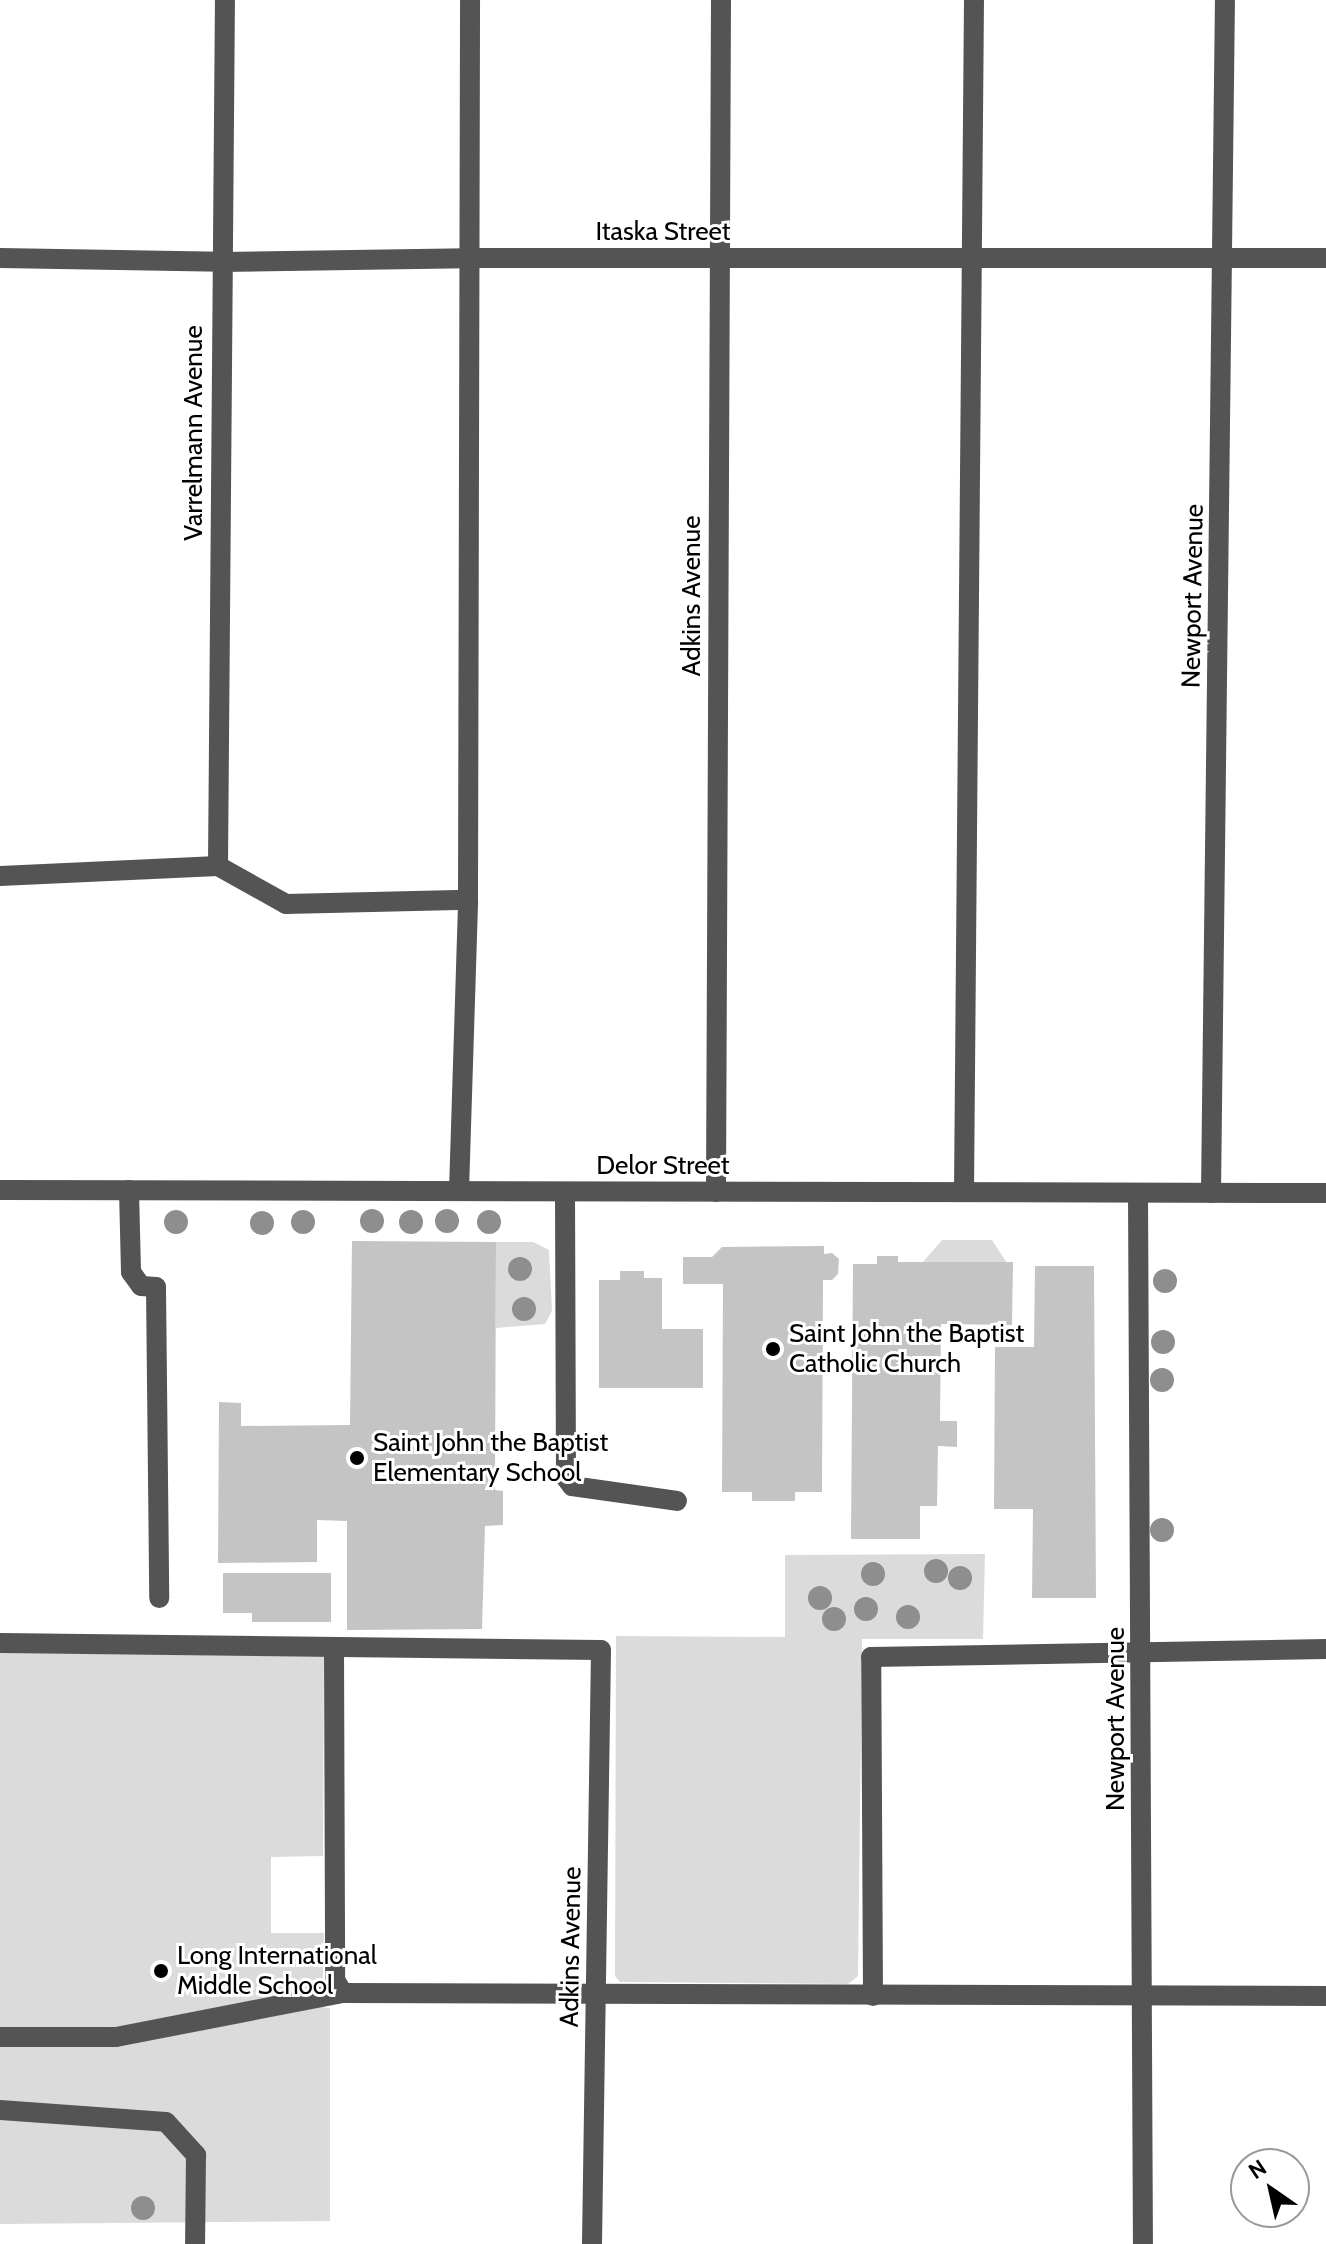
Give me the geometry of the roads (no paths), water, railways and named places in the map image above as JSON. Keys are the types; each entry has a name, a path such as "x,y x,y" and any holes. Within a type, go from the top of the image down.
{"street":[{"name":"Varrelmann Avenue","path":"218,866 225,0"},
{"path":"459,1191 468,900 466,258 470,0"},
{"name":"Adkins Avenue","path":"716,1192 721,0"},
{"path":"964,1192 974,0"},
{"name":"Newport Avenue","path":"1211,1193 1225,0"},
{"name":"Itaska Street","path":"0,258 221,262 466,258 1326,258"},
{"path":"0,876 218,866 286,904 468,900"},
{"name":"Delor Street","path":"0,1190 1326,1193"},
{"path":"129,1190 131,1272 141,1286 156,1287 159,1598"},
{"path":"565,1192 566,1478 572,1486 677,1501"},
{"name":"Newport Avenue","path":"1138,1193 1143,2244"},
{"path":"0,1643 334,1647 335,1980 343,1993"},
{"name":"Adkins Avenue","path":"334,1647 601,1650 592,2244"},
{"path":"873,1996 871,1657 1326,1649"},
{"path":"0,2037 116,2037 343,1993 1326,1996"},
{"path":"0,2110 166,2122 196,2155 195,2244"}],"place":[{"name":"Saint John the Baptist Catholic Church","path":"773,1349"},
{"name":"Saint John the Baptist Elementary School","path":"357,1458"},
{"name":"Long International Middle School","path":"161,1971"}]}
